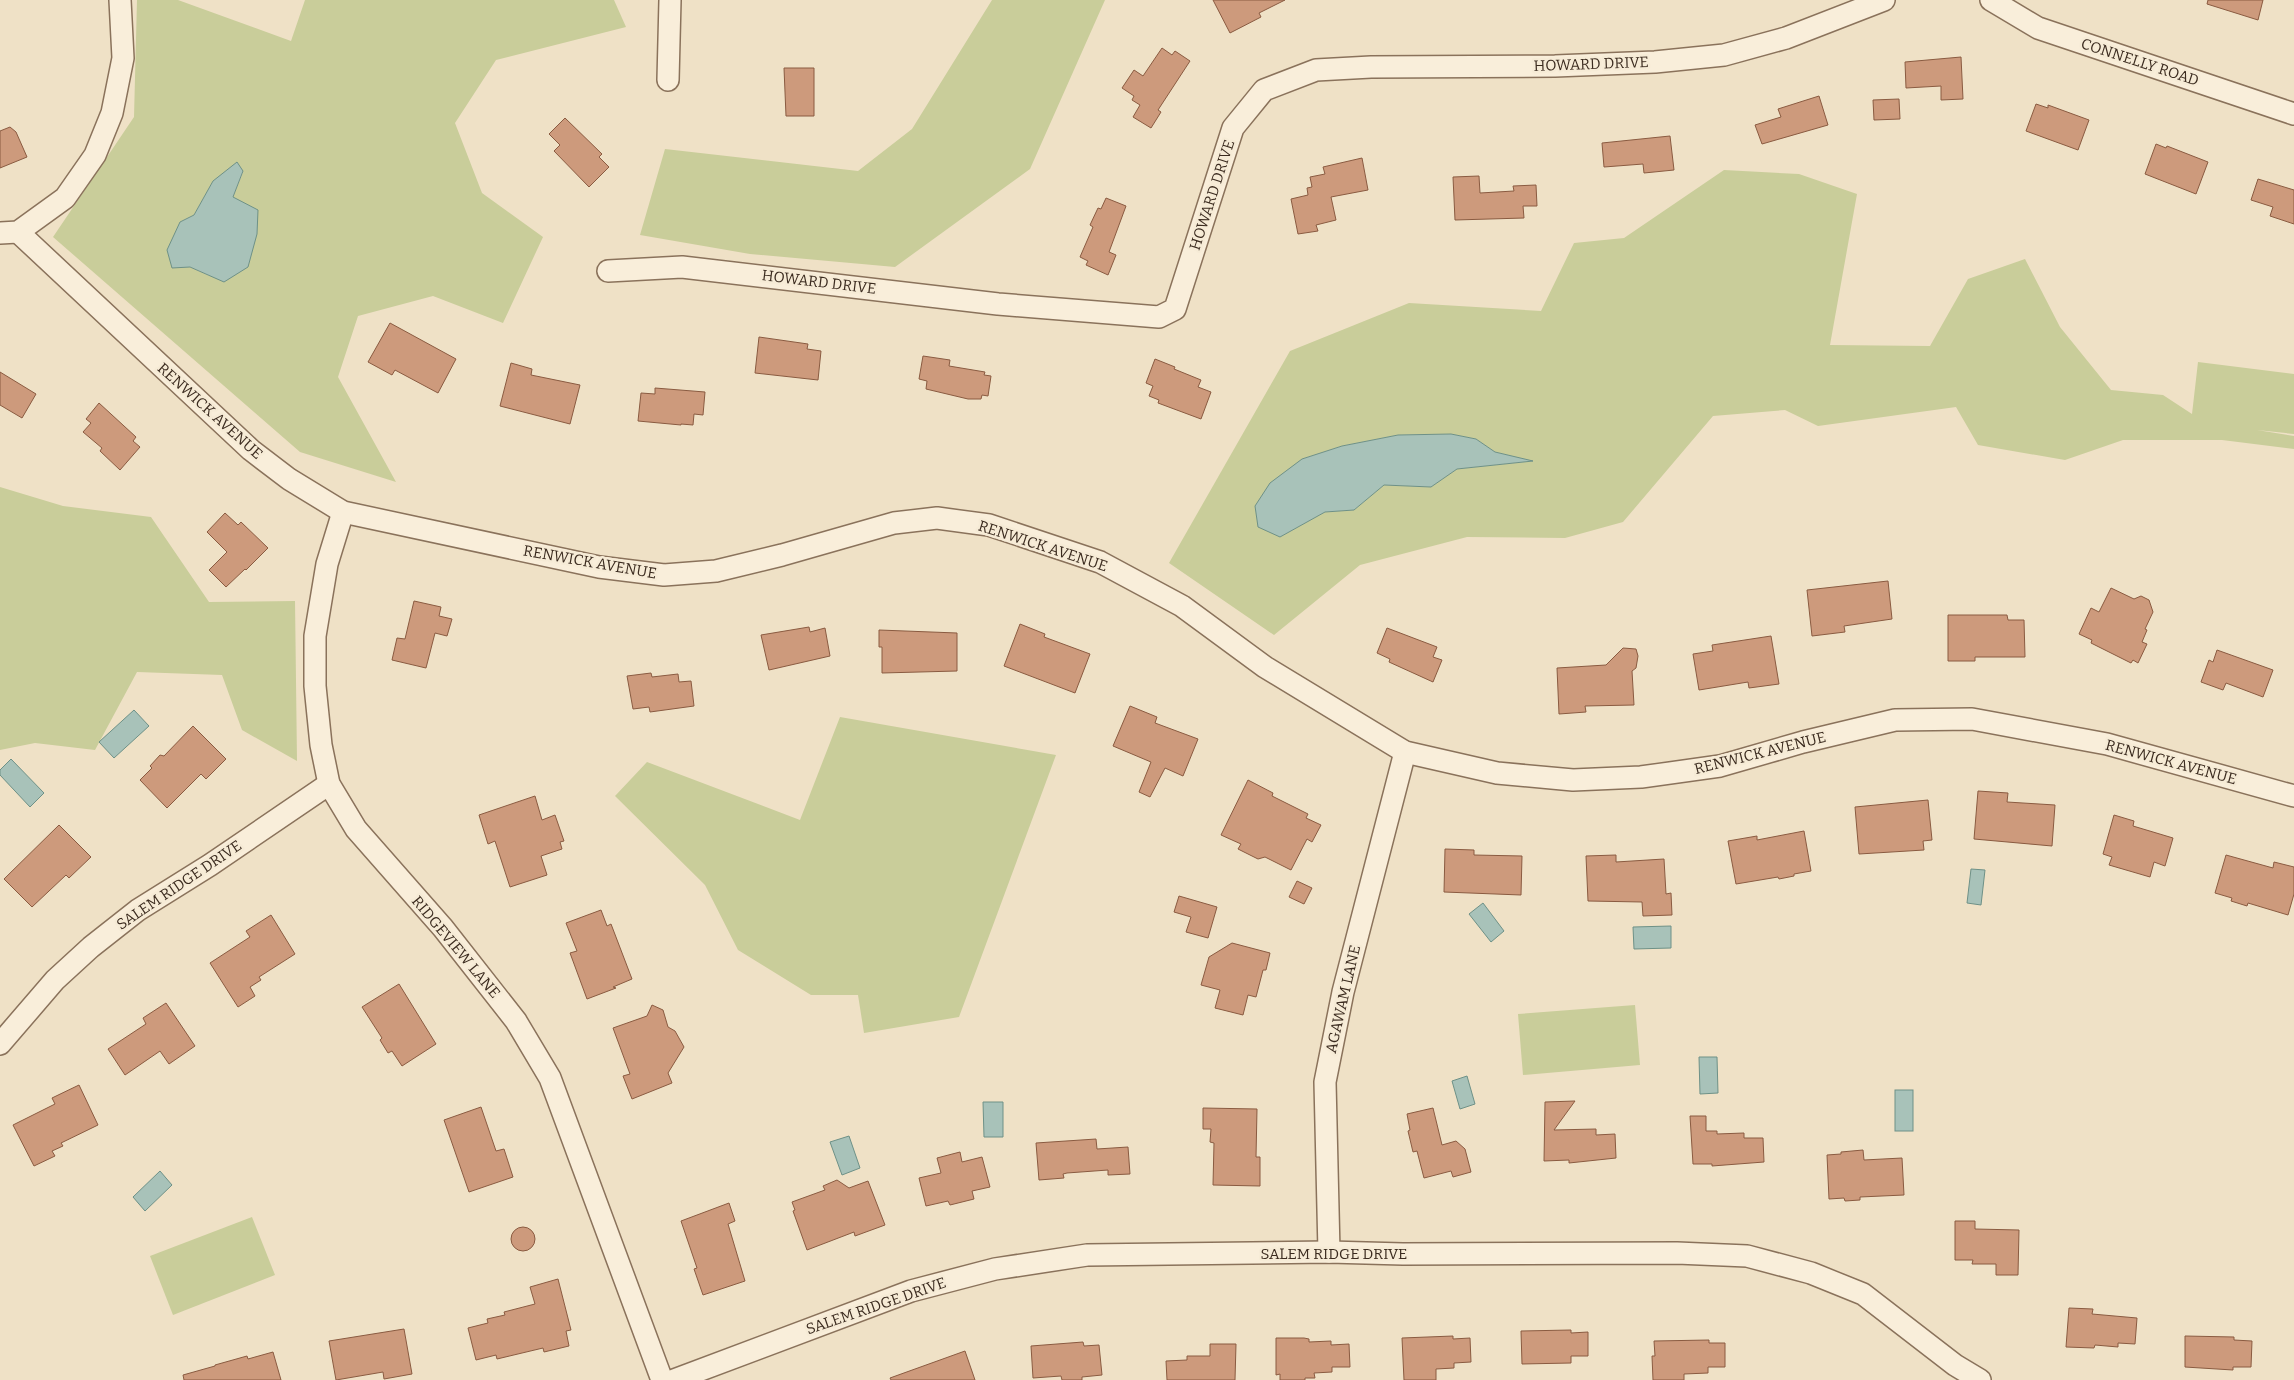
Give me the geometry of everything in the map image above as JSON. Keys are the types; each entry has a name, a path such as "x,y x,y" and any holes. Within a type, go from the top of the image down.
{"street":[{"path":"9,233 65,198 95,155 112,112 123,58 120,0"},
{"path":"668,80 670,0"},
{"name":"HOWARD DRIVE","path":"608,271 682,267 998,304 1159,317 1175,309 1233,128 1264,90 1316,70 1371,67 1555,66 1655,62 1724,56 1786,38 1884,0"},
{"name":"CONNELLY ROAD","path":"1991,0 2038,28 2294,114"},
{"name":"RENWICK AVENUE","path":"9,233 251,450 289,479 343,512 599,567 664,575 716,571 782,555 894,523 937,518 989,525 1100,562 1182,606 1265,668 1405,752 1497,773 1573,780 1641,777 1720,766 1803,742 1895,720 1972,719 2108,744 2294,796"},
{"name":"RIDGEVIEW LANE","path":"343,512 327,564 315,636 315,686 320,745 329,784 356,829 443,928 511,1014 550,1078 662,1380"},
{"name":"AGAWAM LANE","path":"1329,1252 1325,1082 1343,992 1405,752"},
{"name":"SALEM RIDGE DRIVE","path":"0,1044 55,980 138,910 210,865 329,784"},
{"name":"SALEM RIDGE DRIVE","path":"674,1380 911,1291 995,1269 1087,1255 1329,1252 1403,1254 1677,1253 1747,1256 1811,1273 1863,1294 1955,1365 1980,1380"}],"green space":[{"path":"137,0 178,0 291,41 305,0 614,0 626,27 496,60 455,123 482,193 543,237 503,323 433,296 358,316 338,377 396,482 300,452 53,237 134,117","holes":["243,172 233,197 210,276 190,267 180,222 194,215 213,181"]},
{"path":"992,0 1105,0 1030,169 895,267 750,254 640,235 665,149 858,171 912,129"},
{"path":"1724,170 1799,174 1857,194 1830,345 1930,346 1968,279 2025,259 2060,327 2111,390 2163,395 2192,414 2198,362 2294,374 2294,434 2257,430 2294,436 2294,449 2222,440 2123,440 2065,460 1978,445 1956,407 1818,426 1785,410 1713,416 1623,522 1565,538 1467,537 1360,565 1274,635 1169,563 1290,351 1409,303 1541,311 1574,243 1624,238","holes":["1451,434 1476,439 1495,452 1532,461 1457,469 1431,487 1384,485 1354,510 1325,512 1280,537 1302,459 1342,446 1398,435"]},
{"path":"0,487 63,506 151,517 209,602 295,601 297,761 242,730 222,675 137,672 95,750 35,743 0,750"},
{"path":"840,717 1056,755 959,1017 864,1033 858,995 811,995 738,950 705,885 615,796 647,762 800,820"},
{"path":"1635,1005 1640,1065 1523,1075 1518,1014"},
{"path":"252,1217 275,1275 173,1315 150,1256"}],"water":[{"path":"237,162 243,171 233,197 258,210 257,234 248,267 224,282 190,267 172,268 167,250 180,222 194,215 213,181"},
{"path":"1451,434 1476,439 1495,452 1533,461 1457,469 1431,487 1384,485 1354,510 1325,512 1280,537 1258,527 1255,506 1270,483 1302,459 1342,446 1398,435"},
{"path":"134,710 149,726 114,758 99,742"},
{"path":"11,759 44,793 30,807 0,775 0,770"},
{"path":"1971,869 1985,870 1981,905 1967,903"},
{"path":"1483,903 1504,931 1491,942 1469,914"},
{"path":"1671,926 1671,948 1634,949 1633,927"},
{"path":"1699,1057 1717,1057 1718,1093 1700,1094"},
{"path":"1467,1076 1475,1104 1460,1109 1452,1081"},
{"path":"1895,1090 1913,1090 1913,1131 1895,1131"},
{"path":"983,1102 1003,1102 1003,1137 984,1137"},
{"path":"849,1136 860,1168 842,1175 830,1142"},
{"path":"160,1171 172,1185 145,1211 133,1197"}],"building":[{"path":"1213,0 1285,0 1259,13 1261,17 1230,33"},
{"path":"2208,0 2263,0 2258,20 2207,4"},
{"path":"1162,48 1172,55 1175,51 1190,61 1158,110 1161,112 1151,128 1133,117 1140,105 1132,100 1134,96 1122,88 1134,70 1143,76"},
{"path":"1961,57 1963,99 1941,100 1941,86 1906,88 1905,62"},
{"path":"784,68 814,68 814,116 786,116"},
{"path":"1819,96 1828,125 1762,144 1755,125 1781,117 1778,109"},
{"path":"1899,99 1900,119 1874,120 1873,100"},
{"path":"2036,104 2048,108 2048,105 2089,120 2078,150 2026,131"},
{"path":"565,118 602,154 599,157 609,167 589,187 554,151 560,145 549,134"},
{"path":"10,127 16,132 27,157 0,168 0,131"},
{"path":"1670,136 1674,170 1644,173 1643,164 1604,167 1602,143"},
{"path":"2156,144 2166,148 2167,146 2208,162 2196,194 2145,174"},
{"path":"1362,158 1368,190 1331,197 1336,220 1316,225 1318,231 1298,234 1291,199 1308,195 1307,188 1312,187 1310,177 1325,174 1323,167"},
{"path":"1479,176 1480,193 1514,191 1513,186 1536,185 1537,206 1523,206 1524,218 1455,220 1453,177"},
{"path":"2258,179 2294,190 2294,224 2270,216 2273,207 2251,200"},
{"path":"1106,198 1126,206 1109,252 1116,255 1108,275 1086,265 1088,261 1080,257 1093,227 1090,225 1098,208 1101,209"},
{"path":"390,323 456,359 438,393 395,370 392,375 368,362"},
{"path":"759,337 808,344 807,349 821,351 818,380 755,373"},
{"path":"923,356 950,360 949,366 985,372 984,375 991,376 988,396 982,395 981,399 968,399 926,389 927,381 919,379"},
{"path":"1155,359 1201,380 1198,387 1211,392 1201,419 1158,403 1159,400 1149,396 1153,386 1146,383"},
{"path":"511,363 532,369 531,375 580,385 570,424 500,406"},
{"path":"0,372 36,394 22,418 0,405"},
{"path":"655,388 705,392 703,415 694,414 693,425 638,421 641,393 655,394"},
{"path":"99,403 136,437 133,441 140,447 120,470 100,451 102,448 83,432 91,423 86,419"},
{"path":"225,513 238,525 241,522 268,548 226,587 209,570 227,552 207,532"},
{"path":"1888,581 1892,619 1844,626 1845,632 1812,636 1807,590"},
{"path":"2111,588 2134,599 2141,596 2149,600 2153,612 2145,629 2147,630 2142,642 2147,644 2138,663 2133,660 2131,663 2091,643 2092,640 2079,634 2091,608 2099,612"},
{"path":"414,601 441,607 439,616 452,619 447,636 435,633 426,668 392,660 397,638 405,639"},
{"path":"1948,615 2007,615 2008,620 2024,620 2025,657 1975,657 1975,661 1948,661"},
{"path":"1020,624 1045,634 1044,637 1090,654 1075,693 1004,666"},
{"path":"809,627 810,632 825,628 830,656 769,670 761,635"},
{"path":"1387,628 1437,647 1433,657 1442,660 1433,682 1389,662 1390,659 1377,653"},
{"path":"879,630 957,633 957,671 882,673 882,647 879,647"},
{"path":"1771,636 1779,684 1749,688 1748,682 1699,690 1693,654 1713,651 1712,645"},
{"path":"1623,648 1636,649 1638,656 1636,668 1632,671 1634,705 1585,706 1586,712 1559,714 1557,668 1606,665"},
{"path":"2217,650 2273,670 2263,697 2226,683 2223,690 2201,682 2209,660 2213,662"},
{"path":"651,673 652,677 678,674 679,682 691,681 694,706 650,712 649,707 633,709 627,676"},
{"path":"1130,706 1157,717 1155,723 1198,739 1183,776 1165,768 1150,797 1139,792 1151,762 1113,746"},
{"path":"193,726 226,759 206,779 201,774 167,808 140,780 152,768 150,766 160,755 164,756"},
{"path":"1248,780 1273,793 1272,796 1308,814 1306,818 1321,825 1312,842 1307,839 1291,870 1265,857 1258,859 1238,849 1241,844 1221,835"},
{"path":"1978,791 2008,793 2007,802 2055,805 2052,846 1974,839"},
{"path":"535,796 542,820 555,815 564,841 560,842 562,849 541,856 547,875 510,887 495,841 488,844 479,815"},
{"path":"1928,800 1932,840 1923,841 1924,850 1859,854 1855,807"},
{"path":"2114,815 2134,821 2133,826 2173,838 2165,866 2154,862 2150,877 2109,865 2112,857 2103,854"},
{"path":"59,825 91,857 69,878 66,875 32,907 4,879"},
{"path":"1804,831 1811,871 1779,879 1778,877 1736,884 1728,841 1757,836 1757,840"},
{"path":"1445,849 1474,850 1474,855 1522,856 1521,895 1444,892"},
{"path":"1616,855 1616,862 1664,859 1666,894 1671,893 1672,915 1643,916 1642,902 1588,901 1586,856"},
{"path":"2226,855 2273,868 2274,862 2294,867 2294,894 2288,915 2248,903 2247,906 2231,901 2232,898 2215,893"},
{"path":"1297,881 1312,888 1304,904 1289,897"},
{"path":"1179,896 1217,907 1208,938 1186,932 1191,917 1174,912"},
{"path":"601,910 607,926 611,924 632,979 613,987 616,988 587,999 570,953 577,951 566,923"},
{"path":"271,915 295,954 259,977 261,980 250,987 255,996 238,1007 210,963 250,937 246,931"},
{"path":"1232,943 1270,953 1266,970 1263,970 1256,997 1248,995 1243,1015 1215,1008 1220,990 1201,985 1209,957"},
{"path":"399,984 436,1044 402,1066 392,1051 388,1053 380,1040 382,1038 362,1007"},
{"path":"166,1003 195,1046 169,1064 160,1051 125,1075 108,1049 146,1024 143,1018"},
{"path":"652,1005 663,1010 668,1027 675,1031 684,1047 668,1073 672,1083 632,1099 623,1076 630,1074 613,1028 647,1016"},
{"path":"79,1085 98,1125 61,1143 63,1146 52,1151 55,1156 34,1166 13,1125 55,1104 52,1098"},
{"path":"1575,1101 1554,1130 1596,1129 1596,1135 1615,1134 1616,1158 1569,1163 1569,1160 1544,1161 1545,1102"},
{"path":"481,1107 496,1151 504,1149 513,1177 469,1192 444,1120"},
{"path":"1203,1108 1257,1109 1256,1157 1260,1157 1260,1186 1213,1185 1214,1143 1210,1142 1211,1129 1203,1129"},
{"path":"1433,1108 1442,1145 1456,1141 1465,1149 1471,1172 1453,1177 1451,1171 1424,1178 1417,1151 1413,1152 1408,1131 1410,1130 1407,1114"},
{"path":"1690,1116 1706,1116 1706,1131 1717,1131 1717,1134 1744,1133 1744,1138 1763,1138 1764,1162 1712,1166 1712,1164 1693,1164"},
{"path":"1096,1139 1097,1149 1128,1147 1130,1174 1108,1175 1108,1170 1067,1173 1063,1174 1064,1178 1039,1180 1036,1143"},
{"path":"1863,1150 1864,1160 1902,1158 1904,1195 1860,1197 1860,1200 1845,1201 1844,1198 1829,1199 1827,1155"},
{"path":"960,1152 962,1162 982,1157 990,1187 972,1191 974,1199 950,1205 948,1201 926,1206 919,1178 941,1173 937,1158"},
{"path":"837,1180 849,1188 868,1181 885,1225 855,1236 854,1232 807,1250 793,1211 795,1210 792,1202 825,1190 823,1186"},
{"path":"729,1203 735,1221 728,1224 745,1281 703,1295 694,1269 697,1268 681,1221"},
{"path":"1955,1221 1975,1221 1975,1229 2019,1230 2018,1275 1996,1275 1996,1264 1972,1264 1973,1260 1955,1260"},
{"path":"523,1227 532,1230 535,1239 532,1248 523,1251 514,1248 511,1239 514,1230"},
{"path":"558,1279 571,1330 566,1331 569,1346 544,1352 543,1348 497,1359 496,1355 476,1360 468,1328 488,1323 487,1319 505,1315 504,1312 535,1304 530,1287"},
{"path":"2069,1308 2093,1309 2092,1314 2137,1318 2135,1344 2118,1343 2118,1347 2095,1345 2094,1348 2066,1347"},
{"path":"404,1329 412,1374 384,1379 383,1372 336,1380 329,1341"},
{"path":"1571,1330 1571,1333 1588,1332 1588,1356 1571,1356 1571,1363 1522,1364 1521,1331"},
{"path":"1453,1336 1453,1339 1470,1338 1471,1362 1454,1363 1454,1368 1436,1369 1436,1380 1404,1380 1402,1338"},
{"path":"2185,1336 2234,1337 2234,1340 2252,1341 2251,1367 2233,1367 2233,1370 2185,1367"},
{"path":"1276,1338 1304,1338 1309,1339 1309,1342 1331,1341 1331,1345 1349,1344 1350,1367 1332,1367 1332,1372 1314,1373 1315,1378 1305,1378 1305,1380 1280,1380 1280,1374 1276,1375"},
{"path":"1709,1340 1709,1343 1725,1343 1725,1367 1708,1367 1708,1373 1684,1374 1684,1380 1653,1380 1652,1356 1655,1356 1654,1341"},
{"path":"1083,1342 1084,1346 1099,1345 1102,1375 1082,1377 1082,1380 1062,1380 1061,1376 1033,1378 1031,1346"},
{"path":"1210,1344 1236,1344 1235,1380 1167,1380 1166,1361 1187,1360 1187,1356 1210,1356"},
{"path":"965,1351 975,1380 891,1380 890,1378"},
{"path":"273,1352 281,1380 184,1380 183,1375 247,1356 248,1359"}]}
